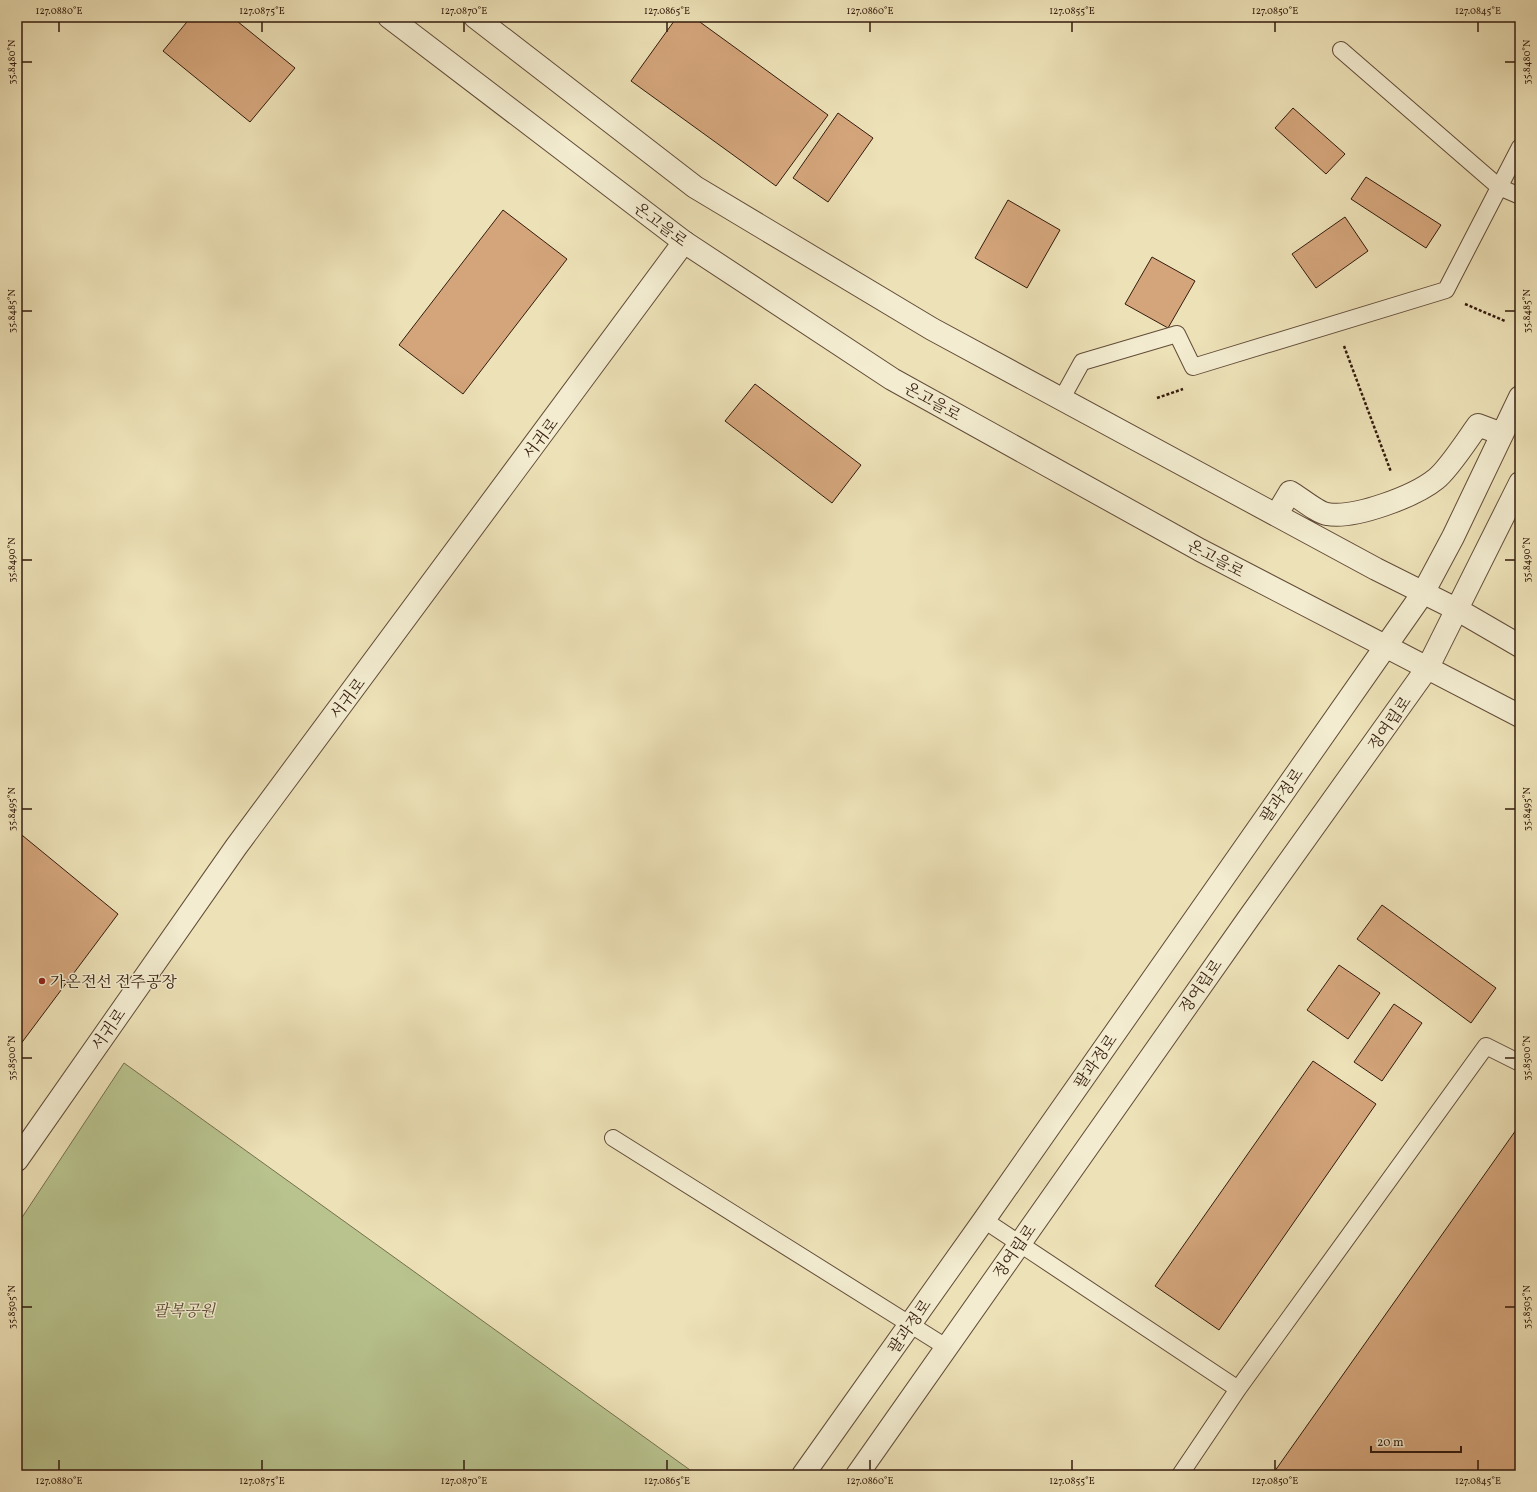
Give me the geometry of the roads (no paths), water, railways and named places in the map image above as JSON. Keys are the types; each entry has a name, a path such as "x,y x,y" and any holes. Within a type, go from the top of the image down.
{"street":[{"name":"온고을로","path":"389,17 684,242 892,379 1200,550 1520,716"},
{"path":"475,17 694,186 932,329 1061,400 1423,593 1458,610 1520,646"},
{"name":"서귀로","path":"17,1160 236,847 684,242"},
{"path":"1386,646 1423,593 1453,537 1520,397"},
{"path":"1277,514 1290,492 1326,514 1357,512 1388,503 1413,494 1437,478 1478,426 1502,434"},
{"name":"정여립로","path":"856,1475 1428,667 1458,610 1520,483"},
{"name":"팔과정로","path":"803,1475 984,1220 1386,646"}],"lane":[{"path":"1341,50 1499,187 1520,196"},
{"path":"1061,400 1082,362 1177,334 1193,367 1446,290 1520,147"},
{"path":"1180,1475 1238,1389 1486,1046 1520,1063"},
{"path":"613,1138 946,1347"},
{"path":"984,1220 1238,1389"}],"place":[{"name":"가온전선 전주공장","path":"42,981"}],"park label":[{"name":"팔복공원","path":"184,1310"}]}
